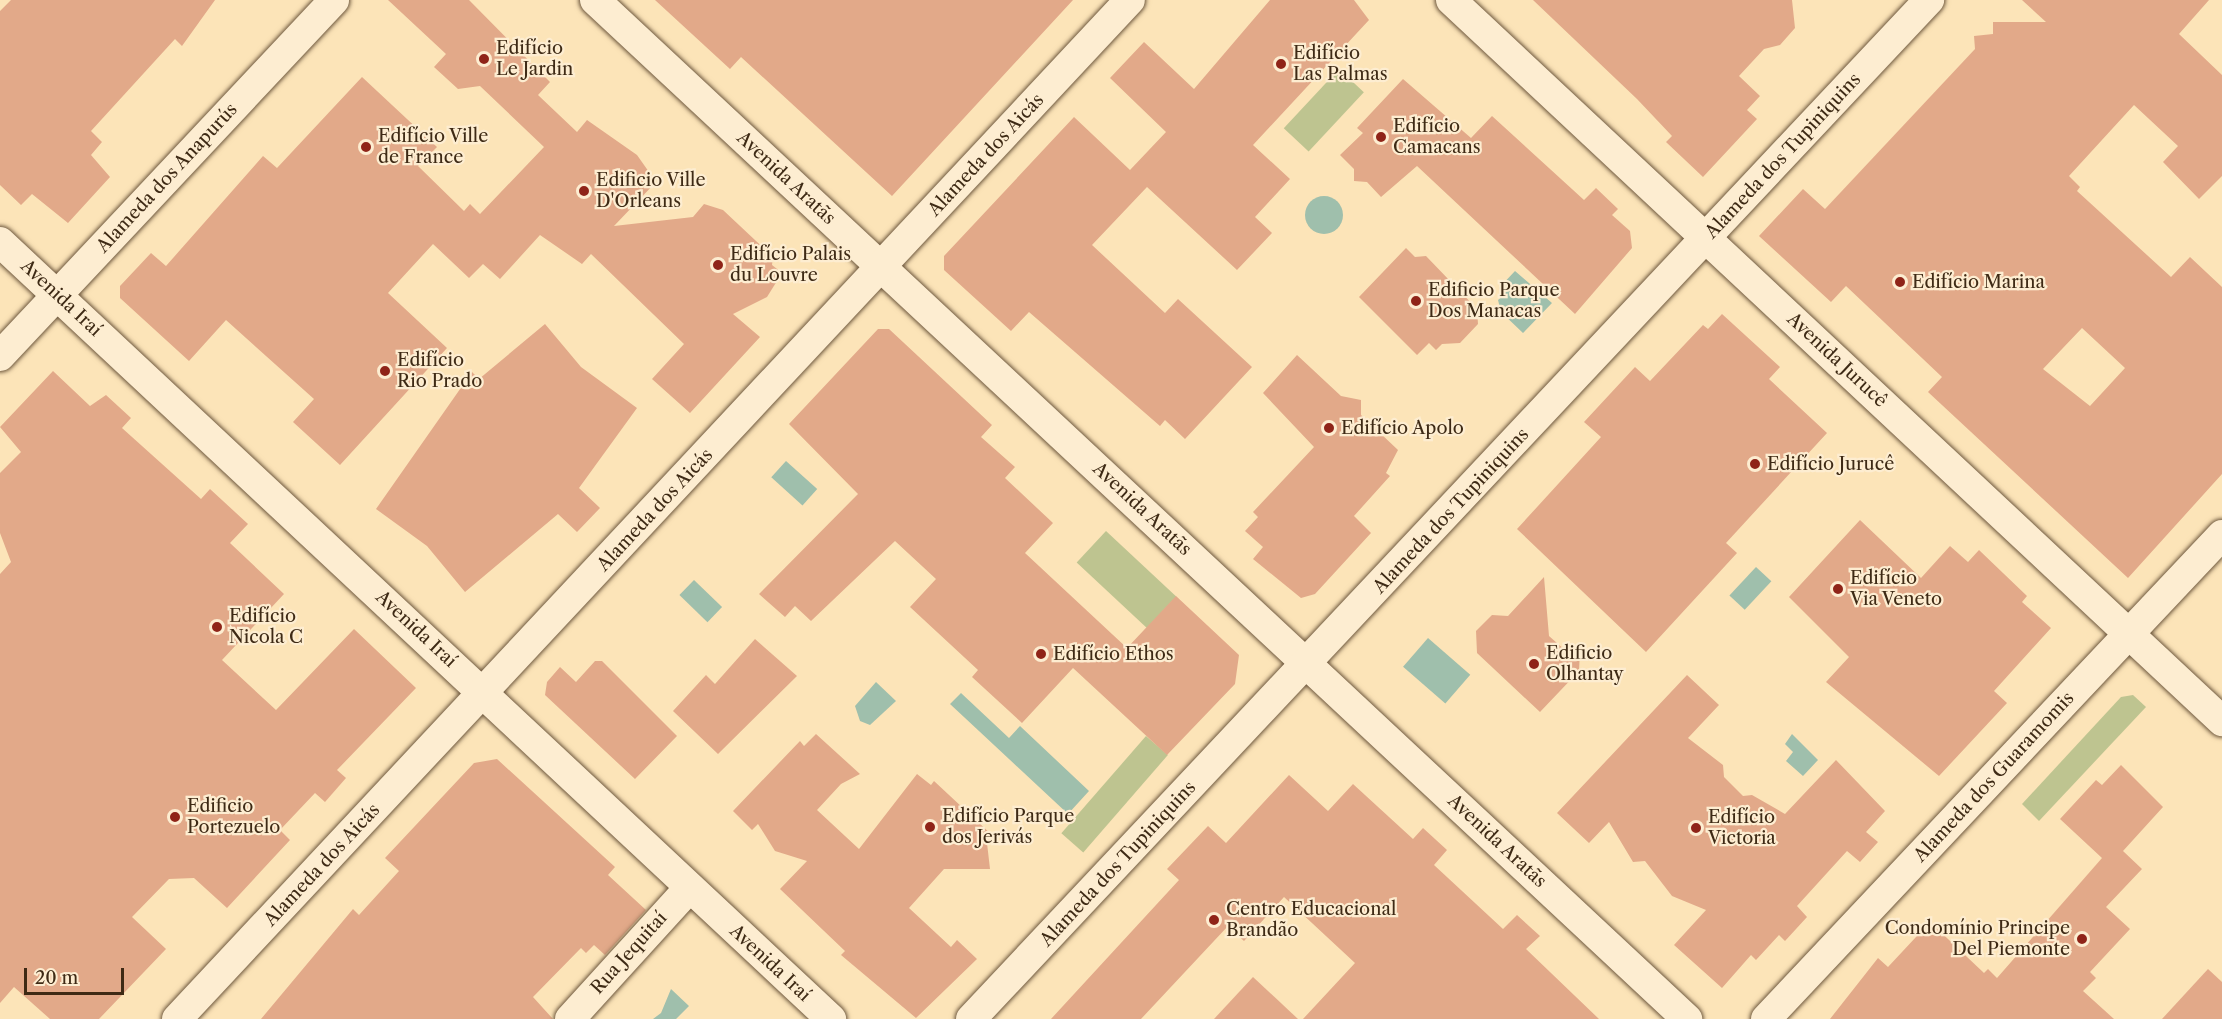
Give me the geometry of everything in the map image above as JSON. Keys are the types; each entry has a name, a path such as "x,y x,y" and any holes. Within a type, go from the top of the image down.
{"street":[{"name":"Alameda dos Anapurús","path":"0,356 334,0"},
{"name":"Avenida Aratãs","path":"595,0 1687,1019"},
{"name":"Alameda dos Aicás","path":"177,1019 1130,0"},
{"name":"Avenida Jurucê","path":"1451,0 2222,721"},
{"name":"Alameda dos Tupiniquins","path":"971,1019 1929,0"},
{"name":"Avenida Iraí","path":"0,242 831,1019"},
{"name":"Alameda dos Guaramomis","path":"1766,1019 2222,535"},
{"name":"Rua Jequitaí","path":"570,1019 689,888"}],"green space":[{"path":"1339,69 1364,92 1309,151 1284,128"},
{"path":"1106,531 1176,596 1147,628 1077,562"},
{"path":"2133,695 2146,707 2039,821 2022,804 2121,697"},
{"path":"1146,736 1168,755 1083,852 1061,833"}],"shaded area":[{"path":"1324,196 1338,201 1343,215 1338,229 1324,234 1310,229 1305,215 1310,201"},
{"path":"1515,271 1552,303 1523,333 1501,312 1498,300 1504,295 1499,288"},
{"path":"786,461 817,489 802,505 771,477"},
{"path":"1756,567 1771,581 1745,610 1729,596"},
{"path":"694,580 722,607 707,622 679,595"},
{"path":"1428,638 1470,675 1445,703 1403,667"},
{"path":"876,682 896,701 870,725 860,721 855,706"},
{"path":"961,693 1009,738 1020,726 1089,791 1068,814 950,704"},
{"path":"1792,734 1818,760 1803,776 1786,761 1793,752 1785,744"},
{"path":"671,989 689,1006 676,1019 653,1019 661,1013"}],"building":[{"path":"11,0 215,0 182,46 175,39 91,131 102,142 91,155 110,177 68,223 32,194 21,205 0,185 0,11"},
{"path":"388,0 469,0 550,82 538,95 577,132 587,120 637,155 656,182 614,226 693,217 704,204 723,210 773,257 772,265 782,273 767,297 733,314 760,337 690,413 652,379 684,344 591,254 582,264 540,235 500,279 483,264 469,278 433,244 388,293 447,348 340,465 293,422 314,399 226,320 189,361 120,298 120,286 151,253 166,266 263,156 277,168 362,77 437,147 418,166 464,211 470,204 480,214 544,147 480,86 458,89 434,67 446,54"},
{"path":"655,0 1073,0 892,196 741,57 730,69"},
{"path":"1270,0 1354,0 1369,20 1253,145 1290,179 1255,217 1272,233 1237,270 1147,187 1092,245 1165,313 1178,299 1252,367 1185,439 1165,420 1160,426 1029,312 1011,331 944,270 944,256 1074,117 1130,170 1166,132 1110,78 1144,42 1194,89"},
{"path":"1533,0 1792,0 1795,28 1780,45 1764,49 1739,76 1760,96 1747,110 1757,119 1703,177 1666,142 1672,136 1637,99"},
{"path":"2022,0 2209,0 2179,34 2222,75 2222,176 2199,199 2163,162 2178,146 2134,105 2069,176 2080,187 2077,191 2171,277 2190,257 2222,287 2222,474 2128,578 1928,392 1942,377 1846,286 1831,302 1759,236 1803,189 1825,209 1975,49 1974,36 1993,34 1993,22 2046,22","holes":["2082,328 2125,368 2090,406 2043,369"]},
{"path":"1403,79 1471,138 1492,116 1584,200 1596,188 1618,209 1612,215 1630,231 1632,248 1575,314 1417,166 1381,197 1367,182 1354,181 1354,169 1340,155 1363,133 1357,128"},
{"name":"Edificio Parque Dos Manacas","path":"1406,248 1415,257 1426,256 1477,309 1478,324 1460,343 1442,344 1436,350 1429,343 1417,355 1359,297"},
{"path":"1722,314 1780,367 1769,379 1827,433 1726,543 1737,553 1646,652 1517,529 1601,437 1584,422 1635,367 1650,381 1703,325 1708,329"},
{"path":"545,324 581,367 637,408 579,488 600,508 577,532 558,514 465,592 427,546 376,509 472,372 479,379"},
{"path":"878,329 889,329 992,425 981,437 1015,467 1005,478 1053,523 1025,553 1127,648 1176,596 1239,655 1235,684 1167,755 1073,668 1022,723 972,677 978,670 910,607 936,579 895,541 811,621 795,606 785,617 759,594 858,494 789,424"},
{"path":"1297,355 1341,396 1361,400 1361,415 1398,450 1386,473 1390,476 1354,516 1371,533 1315,594 1301,598 1253,559 1263,547 1245,531 1258,517 1253,512 1314,447 1263,393"},
{"path":"53,371 90,406 106,395 131,418 122,428 201,499 210,489 248,524 230,543 284,594 222,660 276,710 354,629 416,688 337,770 346,778 325,802 315,793 280,830 290,840 227,908 194,878 169,879 132,917 166,949 99,1019 50,1019 14,987 0,1003 0,574 11,562 0,533 0,473 21,452 0,427"},
{"path":"1860,520 1921,578 1950,546 1968,562 1979,550 2027,596 2022,602 2051,628 1994,691 2007,703 1939,776 1826,682 1849,657 1789,597"},
{"name":"Edificio Olhantay","path":"1544,577 1549,636 1566,651 1580,651 1579,671 1540,712 1477,653 1476,631 1492,615 1508,616"},
{"path":"755,639 797,676 718,754 673,711 706,675 715,684"},
{"path":"595,661 602,661 677,736 635,779 545,695 547,682 560,667 576,682"},
{"path":"1687,675 1719,705 1688,738 1723,765 1724,777 1743,796 1752,795 1785,814 1836,760 1885,811 1866,832 1878,842 1860,862 1847,851 1797,906 1807,917 1785,941 1779,935 1756,960 1751,955 1722,988 1674,945 1706,910 1672,896 1645,861 1633,862 1609,822 1589,843 1557,813"},
{"path":"816,734 860,774 841,784 817,810 859,849 917,774 931,785 934,781 993,836 987,843 990,869 944,869 909,908 951,947 957,940 977,959 916,1018 841,955 845,951 780,889 807,861 775,851 758,824 752,830 733,811 800,741 804,746"},
{"path":"497,759 615,867 608,875 646,910 605,955 594,945 586,953 581,948 533,997 553,1019 261,1019 353,909 359,915 399,871 385,858 474,763"},
{"path":"2121,765 2163,807 2123,851 2142,869 2106,907 2130,929 2090,972 2096,978 2083,991 2114,1019 1830,1019 1878,958 1888,967 1930,922 1984,973 1988,969 1997,978 2102,858 2060,819 2096,780 2102,785"},
{"path":"1289,775 1328,811 1353,784 1413,839 1423,828 1447,850 1434,865 1503,929 1517,915 1540,936 1526,949 1599,1019 1303,1019 1355,963 1284,897 1244,941 1228,926 1141,1019 1051,1019 1179,880 1167,869 1208,826 1226,843"},
{"path":"2208,969 2222,982 2222,1019 2162,1019"},
{"path":"1253,977 1298,1019 1214,1019"}],"place":[{"name":"Edifício Le Jardin","path":"484,59"},
{"name":"Edifício Las Palmas","path":"1281,64"},
{"name":"Edifício Camacans","path":"1381,137"},
{"name":"Edifício Ville de France","path":"366,147"},
{"name":"Edificio Ville D'Orleans","path":"584,191"},
{"name":"Edifício Palais du Louvre","path":"718,265"},
{"name":"Edifício Marina","path":"1900,282"},
{"name":"Edificio Parque Dos Manacas","path":"1416,301"},
{"name":"Edifício Rio Prado","path":"385,371"},
{"name":"Edifício Apolo","path":"1329,428"},
{"name":"Edifício Jurucê","path":"1755,464"},
{"name":"Edifício Via Veneto","path":"1838,589"},
{"name":"Edifício Nicola C","path":"217,627"},
{"name":"Edifício Ethos","path":"1041,654"},
{"name":"Edificio Olhantay","path":"1534,664"},
{"name":"Edificio Portezuelo","path":"175,817"},
{"name":"Edifício Parque dos Jerivás","path":"930,827"},
{"name":"Edifício Victoria","path":"1696,828"},
{"name":"Centro Educacional Brandão","path":"1214,920"},
{"name":"Condomínio Principe Del Piemonte","path":"2082,939"}]}
